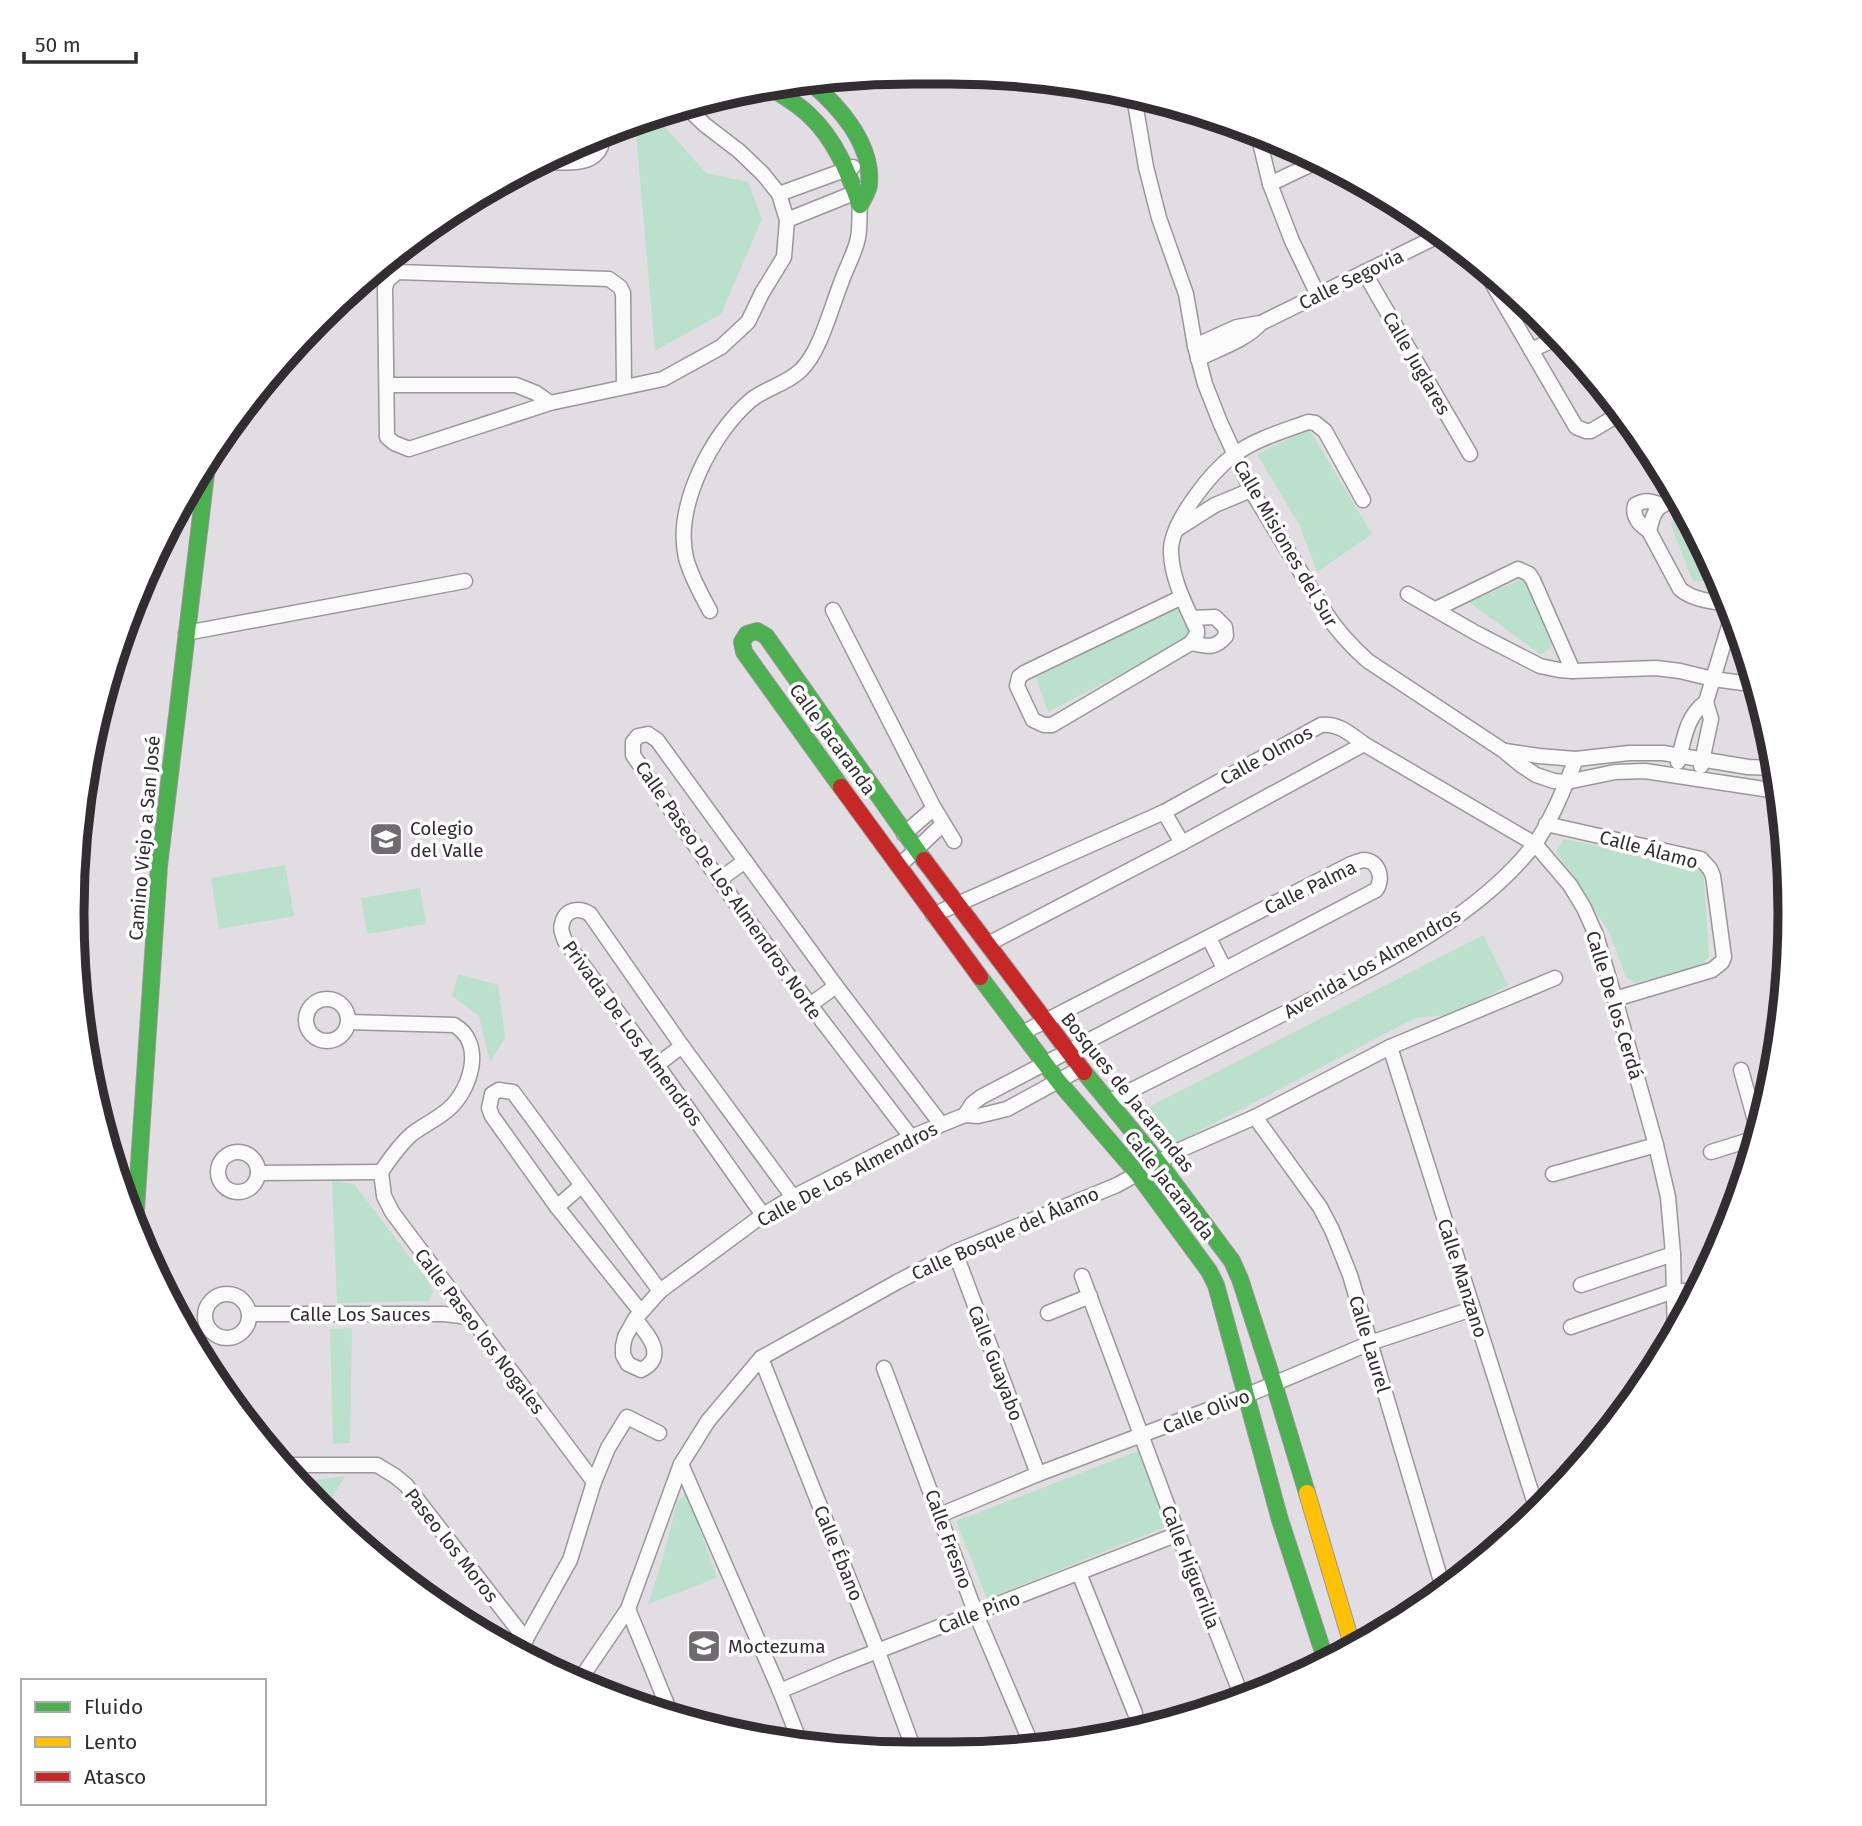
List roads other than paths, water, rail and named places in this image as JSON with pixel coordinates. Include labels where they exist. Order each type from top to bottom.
[{"type":"street","points":[[710,611],[694,581],[686,556],[684,533],[689,501],[699,472],[710,449],[737,413],[754,398],[785,383],[802,369],[816,350],[858,239],[866,162],[850,125],[822,89]]},
{"type":"street","points":[[781,95],[808,114],[821,128],[862,195]]},
{"type":"street","name":"Calle Misiones del Sur","points":[[1136,106],[1159,218],[1186,294],[1196,352],[1220,422],[1251,490],[1336,630],[1368,661],[1536,775],[1567,782]]},
{"type":"street","points":[[624,386],[623,293],[610,279],[397,272],[387,281],[387,437],[410,449],[550,403],[663,379],[721,347],[748,322],[784,257],[787,219],[779,194],[739,151],[693,114]]},
{"type":"street","points":[[562,162],[584,162],[593,157],[602,145]]},
{"type":"street","points":[[1261,145],[1270,184],[1292,241],[1318,295]]},
{"type":"street","points":[[779,194],[866,162]]},
{"type":"street","points":[[1270,184],[1308,166]]},
{"type":"street","points":[[787,219],[862,195]]},
{"type":"street","name":"Calle Segovia","points":[[1196,352],[1242,337],[1261,323],[1431,239]]},
{"type":"street","name":"Calle Juglares","points":[[1364,272],[1470,454]]},
{"type":"street","points":[[1500,293],[1576,426],[1591,431],[1614,418]]},
{"type":"street","points":[[1531,350],[1549,342]]},
{"type":"street","points":[[387,385],[516,385],[536,393],[550,403]]},
{"type":"street","points":[[1182,597],[1019,677],[1017,686],[1034,720],[1044,725],[1052,725],[1191,643],[1197,630],[1182,597],[1170,551],[1184,510],[1234,454],[1308,422],[1315,423],[1325,431],[1363,500]]},
{"type":"street","name":"Camino Viejo a San José","points":[[136,1202],[159,866],[205,482]]},
{"type":"street","points":[[1204,486],[1215,505]]},
{"type":"street","points":[[1177,528],[1215,505],[1251,490]]},
{"type":"street","points":[[1661,505],[1642,501],[1636,505],[1633,512],[1648,531],[1680,589],[1686,594],[1717,602]]},
{"type":"street","points":[[1648,531],[1656,510],[1669,502]]},
{"type":"street","points":[[1436,608],[1518,569],[1524,570],[1533,580],[1573,671]]},
{"type":"street","points":[[186,633],[465,581]]},
{"type":"street","points":[[1408,594],[1540,666],[1573,671],[1656,668],[1745,684]]},
{"type":"street","points":[[833,610],[934,808],[954,841]]},
{"type":"street","points":[[1191,643],[1209,647],[1219,644],[1226,636],[1225,627],[1215,617],[1192,618]]},
{"type":"street","points":[[1675,774],[1689,720],[1706,702],[1728,630]]},
{"type":"street","name":"Bosques de Jacarandas","points":[[747,634],[757,631],[765,636],[904,834],[1066,1051],[1157,1162],[1232,1261],[1275,1384],[1296,1515],[1349,1639]]},
{"type":"street","name":"Calle Jacaranda","points":[[747,634],[742,642],[744,652],[933,915],[1058,1081],[1137,1173],[1213,1279],[1245,1396],[1296,1515],[1325,1652]]},
{"type":"street","points":[[1698,778],[1711,719],[1706,702]]},
{"type":"street","name":"Calle Olmos","points":[[933,915],[1164,812],[1321,725],[1330,724],[1342,728],[1364,744],[988,944]]},
{"type":"street","name":"Calle Paseo De Los Almendros Norte","points":[[911,1137],[719,880],[633,755],[633,742],[638,736],[648,734],[657,740],[836,986],[941,1124]]},
{"type":"street","name":"Calle De los Cerdá","points":[[1364,744],[1535,844],[1570,885],[1584,908],[1596,935],[1615,999],[1668,1197],[1674,1313]]},
{"type":"street","points":[[826,765],[846,751]]},
{"type":"street","name":"Calle Misiones del Sur","points":[[1504,751],[1576,759],[1629,753],[1664,753],[1765,768]]},
{"type":"street","name":"Avenida Los Almendros","points":[[1108,1102],[1340,985],[1433,933],[1473,905],[1535,844],[1576,759]]},
{"type":"street","points":[[1567,782],[1615,772],[1645,771],[1768,790]]},
{"type":"street","points":[[904,834],[934,808]]},
{"type":"street","points":[[1164,812],[1182,843]]},
{"type":"street","points":[[899,866],[943,824]]},
{"type":"street","name":"Calle Álamo","points":[[1546,824],[1701,859],[1713,876],[1724,957],[1722,962],[1712,970],[1615,999]]},
{"type":"street","name":"Calle Palma","points":[[1022,1033],[1351,864],[1366,860],[1376,867],[1381,881],[1376,890],[1066,1051]]},
{"type":"street","points":[[719,880],[745,861]]},
{"type":"street","name":"Privada De Los Almendros","points":[[763,1215],[565,941],[562,923],[568,912],[576,909],[590,914],[793,1198]]},
{"type":"street","points":[[1209,938],[1224,968]]},
{"type":"street","name":"Calle Bosque del Álamo","points":[[584,1674],[628,1609],[681,1464],[708,1421],[761,1358],[955,1252],[1116,1185],[1182,1149],[1255,1117],[1390,1047],[1555,978]]},
{"type":"street","points":[[810,1005],[836,986]]},
{"type":"street","points":[[258,1173],[381,1172],[393,1154],[412,1135],[452,1106],[460,1095],[473,1062],[472,1049],[462,1030],[454,1025],[348,1022]]},
{"type":"street","points":[[657,1065],[682,1046]]},
{"type":"street","name":"Calle Manzano","points":[[1390,1047],[1534,1500]]},
{"type":"street","name":"Calle De Los Almendros","points":[[965,1115],[981,1097],[1066,1051]]},
{"type":"street","name":"Calle De Los Almendros","points":[[557,1206],[638,1316],[660,1291],[763,1215],[793,1198],[911,1137],[965,1115],[978,1116],[1007,1109],[1080,1069]]},
{"type":"street","points":[[1741,1070],[1753,1114]]},
{"type":"street","points":[[581,1186],[557,1206],[492,1116],[489,1108],[492,1094],[499,1090],[513,1092],[660,1291]]},
{"type":"street","name":"Calle Laurel","points":[[1255,1117],[1320,1208],[1332,1230],[1350,1275],[1441,1580]]},
{"type":"street","points":[[1711,1152],[1746,1141]]},
{"type":"street","points":[[1553,1174],[1656,1145]]},
{"type":"street","name":"Calle Paseo los Nogales","points":[[381,1172],[384,1196],[392,1212],[594,1482]]},
{"type":"street","name":"Calle Guayabo","points":[[955,1252],[1038,1474]]},
{"type":"street","points":[[1581,1285],[1673,1254]]},
{"type":"street","name":"Calle Higuerilla","points":[[1082,1276],[1239,1689]]},
{"type":"street","points":[[1571,1327],[1674,1291],[1687,1291]]},
{"type":"street","points":[[1048,1313],[1090,1296]]},
{"type":"street","name":"Calle Olivo","points":[[940,1515],[1038,1474],[1275,1384],[1370,1343],[1472,1309]]},
{"type":"street","name":"Calle Los Sauces","points":[[249,1314],[443,1314],[470,1317]]},
{"type":"street","name":"Calle Ébano","points":[[761,1358],[911,1742]]},
{"type":"street","name":"Calle Fresno","points":[[884,1367],[976,1614],[1029,1738]]},
{"type":"street","points":[[523,1645],[570,1560],[594,1482],[608,1448],[627,1417],[659,1433]]},
{"type":"street","points":[[681,1464],[797,1734]]},
{"type":"street","name":"Paseo los Moros","points":[[295,1465],[377,1465],[395,1476],[406,1485],[526,1640]]},
{"type":"street","name":"Calle Pino","points":[[780,1692],[839,1666],[1178,1534]]},
{"type":"street","points":[[1079,1573],[1135,1713]]},
{"type":"street","points":[[628,1609],[668,1705]]},
{"type":"place","name":"Colegio del Valle","points":[[386,839]]},
{"type":"place","name":"Moctezuma","points":[[704,1646]]}]
